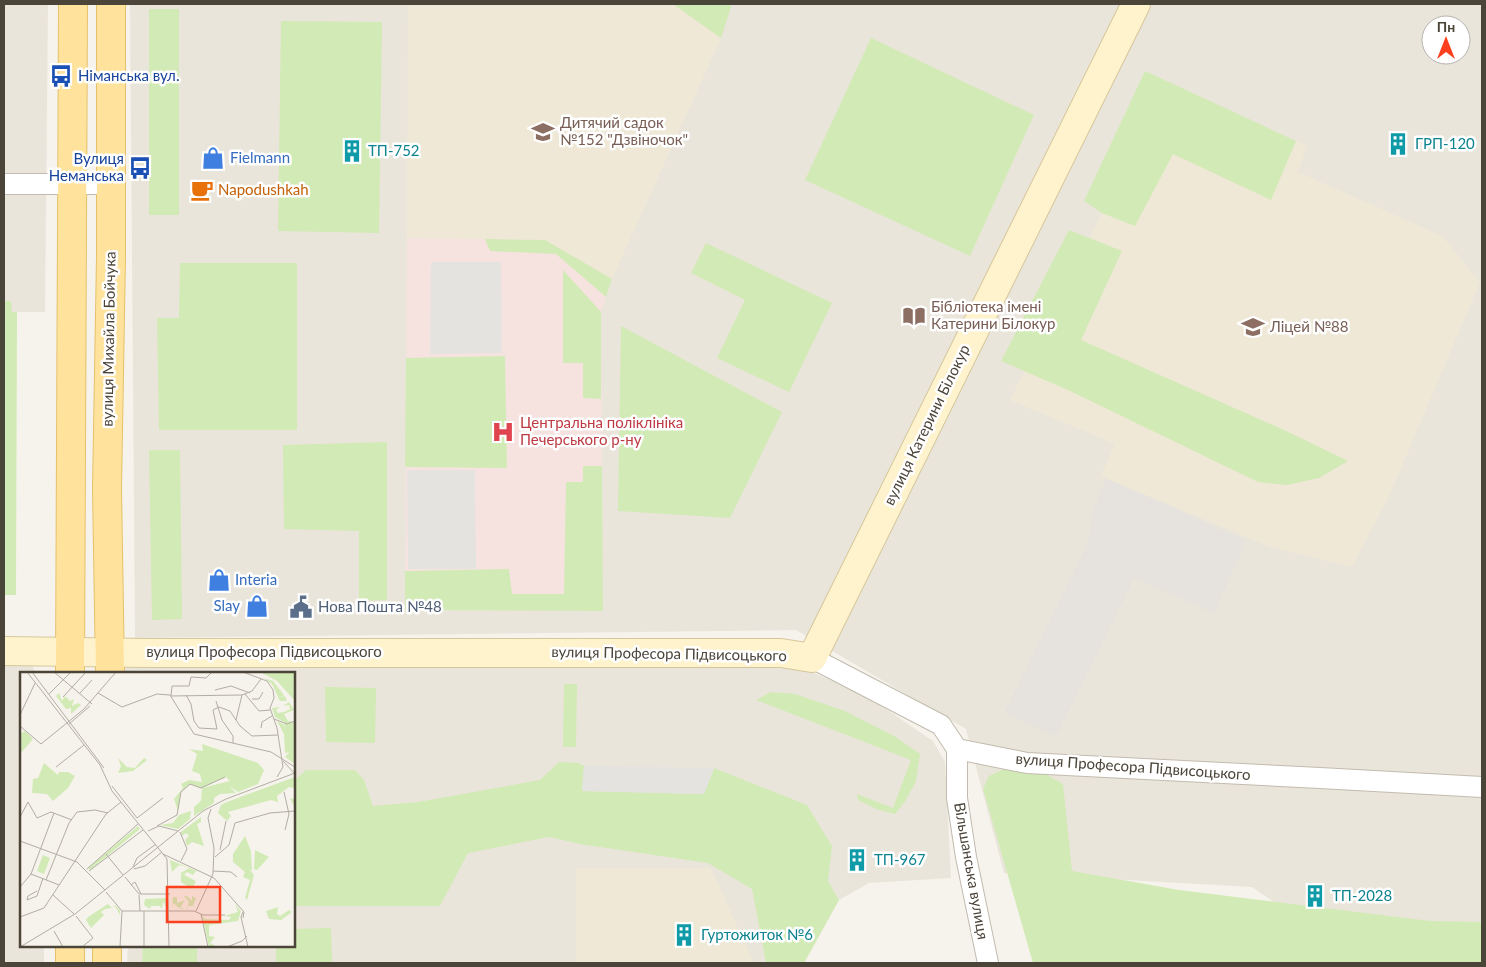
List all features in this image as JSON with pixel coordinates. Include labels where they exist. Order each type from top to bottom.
[{"type":"main road","points":[[70,662],[73,4]]},
{"type":"main road","name":"вулиця Михайла Бойчука","points":[[110,662],[107,488],[111,257],[111,4]]},
{"type":"main road","points":[[70,947],[70,963]]},
{"type":"main road","points":[[107,947],[107,963]]},
{"type":"street","name":"вулиця Катерини Білокур","points":[[812,658],[1136,4]]},
{"type":"street","points":[[4,184],[111,184]]},
{"type":"street","name":"вулиця Професора Підвисоцького","points":[[4,650],[70,662],[110,662],[147,653],[781,653],[812,658],[941,725],[957,749],[1028,763],[1482,788]]},
{"type":"street","name":"Вільшанська вулиця","points":[[957,749],[957,798],[966,857],[988,963]]},
{"type":"shaded area","points":[[4,4],[48,4],[45,312],[4,312]]},
{"type":"shaded area","points":[[130,4],[1482,4],[1482,949],[1281,907],[1252,887],[1004,873],[966,729],[796,630],[135,638]]},
{"type":"shaded area","name":"Дитячий садок №152 \"Дзвіночок\"","points":[[408,4],[673,4],[721,38],[612,279],[545,240],[407,238]]},
{"type":"shaded area","name":"Ліцей №88","points":[[1166,82],[1307,146],[1298,172],[1442,236],[1480,282],[1390,494],[1352,567],[1270,547],[1101,476],[1115,444],[1010,400]]},
{"type":"shaded area","name":"Центральна поліклініка Печерського р-ну","points":[[407,238],[545,240],[612,279],[601,312],[603,611],[405,610]]},
{"type":"shaded area","points":[[431,262],[501,262],[502,353],[430,354]]},
{"type":"shaded area","points":[[407,470],[475,470],[476,569],[408,569]]},
{"type":"shaded area","points":[[1106,479],[1246,541],[1214,613],[1134,578],[1056,737],[1005,712],[1087,544],[1095,505]]},
{"type":"shaded area","points":[[137,660],[611,660],[620,667],[760,667],[768,661],[795,667],[814,673],[867,696],[933,741],[945,762],[951,878],[869,883],[839,900],[804,963],[127,963],[128,947],[295,947],[295,672],[123,672],[123,670]]},
{"type":"shaded area","points":[[4,663],[31,663],[36,672],[20,672],[20,947],[44,947],[44,963],[4,963]]},
{"type":"shaded area","points":[[584,766],[714,768],[704,794],[582,791]]},
{"type":"shaded area","points":[[576,868],[711,868],[754,963],[576,963]]},
{"type":"green space","points":[[673,4],[732,4],[721,38]]},
{"type":"green space","points":[[149,9],[179,9],[179,215],[149,215]]},
{"type":"green space","points":[[281,21],[382,22],[379,233],[278,231]]},
{"type":"green space","points":[[871,38],[1034,115],[970,256],[805,180]]},
{"type":"green space","points":[[1145,71],[1296,141],[1271,200],[1173,154],[1135,226],[1102,213],[1084,201]]},
{"type":"green space","points":[[1069,230],[1122,251],[1081,340],[1284,430],[1348,461],[1319,478],[1287,485],[1258,482],[1068,390],[1001,361]]},
{"type":"green space","points":[[485,239],[545,240],[612,279],[606,297],[556,254],[490,251]]},
{"type":"green space","points":[[706,243],[832,303],[789,392],[717,358],[745,300],[691,273]]},
{"type":"green space","points":[[180,263],[297,263],[297,430],[159,430],[157,318],[179,318]]},
{"type":"green space","points":[[563,270],[601,312],[601,399],[583,398],[583,363],[563,363]]},
{"type":"green space","points":[[4,301],[11,301],[12,312],[17,312],[16,595],[4,595]]},
{"type":"green space","points":[[621,326],[782,412],[730,518],[618,511]]},
{"type":"green space","points":[[505,356],[507,468],[405,467],[406,358]]},
{"type":"green space","points":[[387,442],[387,600],[359,601],[359,531],[284,529],[283,445]]},
{"type":"green space","points":[[149,450],[180,450],[182,619],[152,620]]},
{"type":"green space","points":[[583,466],[602,466],[603,611],[405,610],[405,571],[509,569],[512,594],[564,594],[566,482],[583,482]]},
{"type":"green space","points":[[564,684],[577,684],[576,747],[563,747]]},
{"type":"green space","points":[[325,687],[376,688],[375,743],[326,742]]},
{"type":"green space","points":[[771,692],[795,694],[845,711],[894,736],[920,754],[916,781],[906,800],[895,814],[876,809],[858,800],[857,794],[893,808],[911,760],[756,700]]},
{"type":"green space","points":[[559,762],[578,763],[584,766],[582,791],[704,794],[714,768],[807,805],[832,846],[828,881],[839,900],[804,963],[766,963],[752,889],[708,863],[580,844],[549,837],[468,853],[440,906],[295,906],[295,780],[306,770],[355,770],[364,780],[373,806],[418,802],[540,780]]},
{"type":"green space","points":[[1004,769],[1042,772],[1063,784],[1072,871],[1179,890],[1430,921],[1482,922],[1482,963],[1033,963],[983,789],[989,776]]},
{"type":"green space","points":[[331,928],[332,963],[276,963],[276,947],[295,947],[295,929]]},
{"type":"green space","points":[[143,947],[197,947],[197,963],[142,963]]},
{"type":"place","name":"Німанська вул.","points":[[61,76]]},
{"type":"place","name":"Дитячий садок №152 \"Дзвіночок\"","points":[[543,132]]},
{"type":"place","name":"ГРП-120","points":[[1398,144]]},
{"type":"place","name":"ТП-752","points":[[352,151]]},
{"type":"place","name":"Fielmann","points":[[213,158]]},
{"type":"place","name":"Вулиця Неманська","points":[[140,168]]},
{"type":"place","name":"Napodushkah","points":[[202,190]]},
{"type":"place","name":"Бібліотека імені Катерини Білокур","points":[[914,316]]},
{"type":"place","name":"Ліцей №88","points":[[1253,327]]},
{"type":"place","name":"Центральна поліклініка Печерського р-ну","points":[[503,432]]},
{"type":"place","name":"Interia","points":[[219,580]]},
{"type":"place","name":"Slay","points":[[257,606]]},
{"type":"place","name":"Нова Пошта №48","points":[[301,607]]},
{"type":"place","name":"ТП-967","points":[[857,860]]},
{"type":"place","name":"ТП-2028","points":[[1315,896]]},
{"type":"place","name":"Гуртожиток №6","points":[[684,935]]}]
